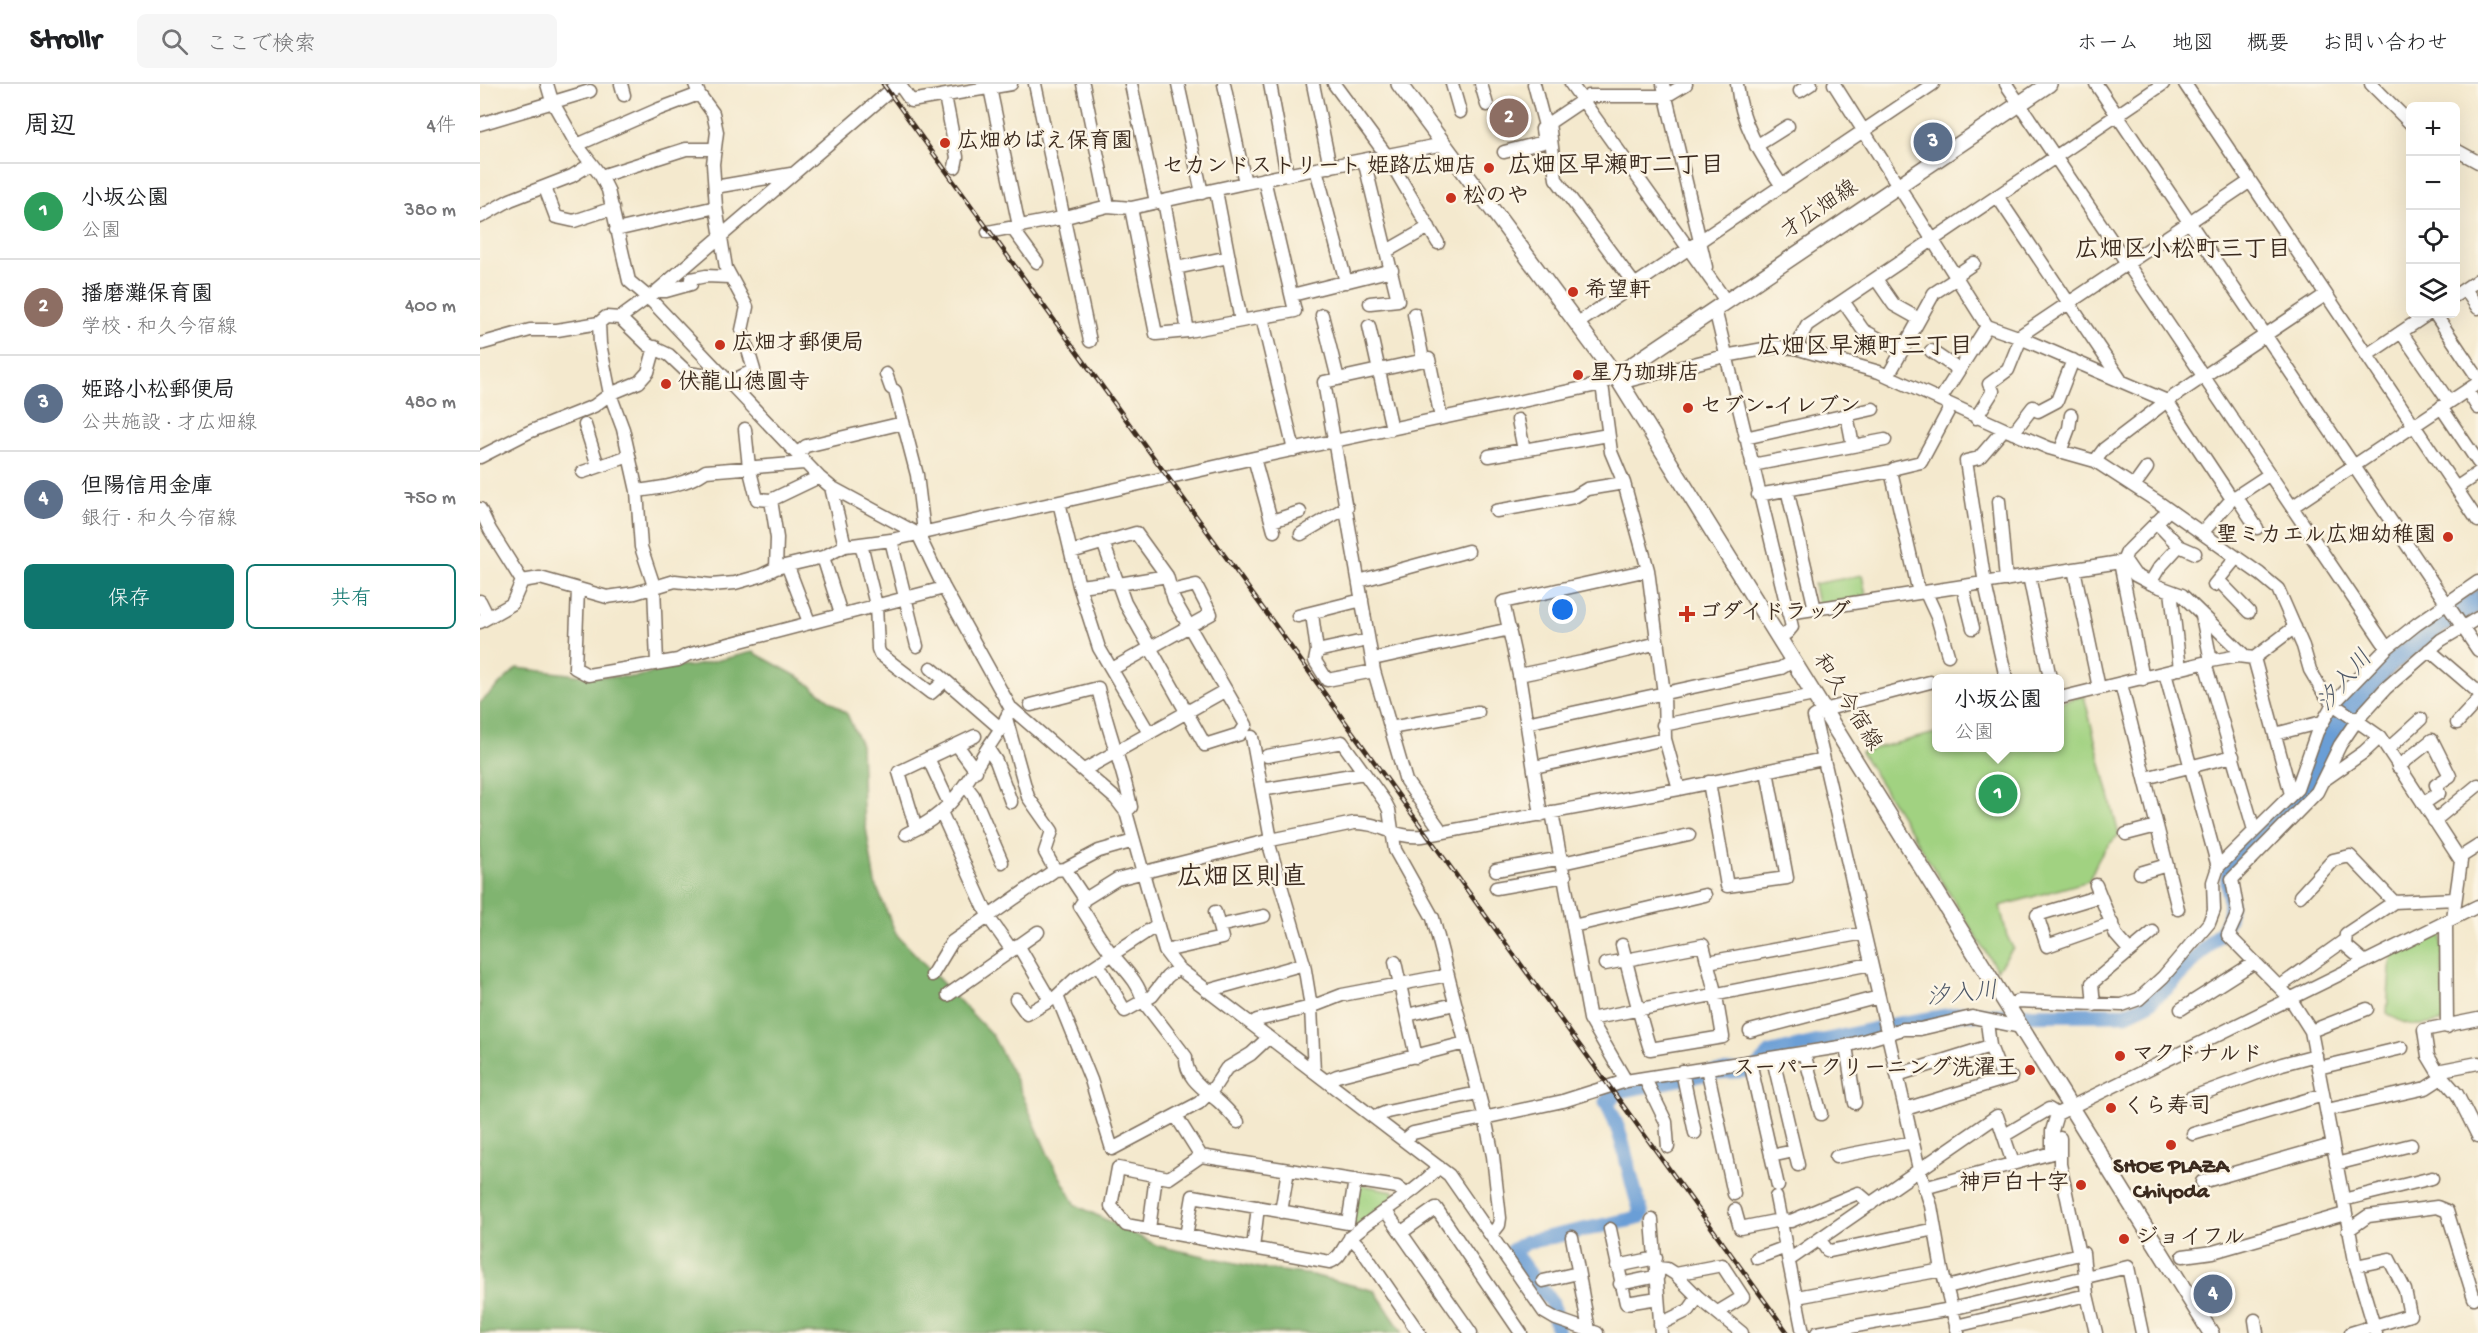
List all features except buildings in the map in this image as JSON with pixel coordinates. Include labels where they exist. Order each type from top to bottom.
[{"type":"main road","name":"和久今宿線","points":[[1399,84],[1616,376],[2008,1006],[2063,1111],[2211,1333]]},
{"type":"main road","name":"才広畑線","points":[[1616,376],[2049,84]]},
{"type":"street","points":[[547,84],[552,101],[577,145],[601,176],[608,190],[629,281],[653,294],[725,381],[819,477],[831,487],[921,533]]},
{"type":"street","points":[[620,318],[653,294],[898,84],[911,101],[1011,84]]},
{"type":"street","points":[[1035,84],[1090,342]]},
{"type":"street","points":[[1083,84],[1108,206]]},
{"type":"street","points":[[1131,84],[1176,268],[1188,331]]},
{"type":"street","points":[[1178,84],[1202,193]]},
{"type":"street","points":[[1224,84],[1245,183]]},
{"type":"street","points":[[1270,84],[1287,175]]},
{"type":"street","points":[[1313,84],[1330,166]]},
{"type":"street","points":[[1334,84],[1387,156],[1438,243]]},
{"type":"street","points":[[1452,84],[1460,112]]},
{"type":"street","points":[[1480,84],[1487,105]]},
{"type":"street","points":[[1534,84],[1547,124],[1556,179],[1635,285]]},
{"type":"street","points":[[1570,84],[1695,244]]},
{"type":"street","points":[[1658,84],[1665,90],[1695,244],[1721,305],[1725,357],[1792,627],[1779,637]]},
{"type":"street","points":[[1504,152],[1544,142],[1542,127],[1581,99],[1589,96],[1665,90],[1686,84]]},
{"type":"street","points":[[1737,84],[1741,109],[1756,146],[1782,186]]},
{"type":"street","points":[[1834,84],[1987,326],[2168,401],[2258,528]]},
{"type":"street","points":[[2006,84],[2387,648]]},
{"type":"street","points":[[2096,84],[2478,650]]},
{"type":"street","points":[[1795,348],[1807,325],[2163,84]]},
{"type":"street","points":[[2185,84],[2478,521]]},
{"type":"street","points":[[2371,84],[2406,119]]},
{"type":"street","points":[[1578,323],[1928,86]]},
{"type":"street","points":[[990,88],[1015,227],[1037,262]]},
{"type":"street","points":[[480,344],[530,330],[557,330],[599,323],[606,317],[620,318],[648,345],[669,355],[688,372],[725,381],[754,370],[742,330],[747,307],[729,277],[716,207],[713,164],[717,132],[713,113],[697,89],[659,109],[577,145]]},
{"type":"street","points":[[480,124],[590,91]]},
{"type":"street","points":[[945,96],[957,157],[955,167]]},
{"type":"street","points":[[1756,146],[1788,126]]},
{"type":"street","points":[[988,232],[1062,218],[1108,206],[1131,208],[1444,144]]},
{"type":"street","points":[[601,176],[686,149],[715,149]]},
{"type":"street","points":[[2460,152],[2478,162]]},
{"type":"street","points":[[1364,160],[1398,300],[1370,303]]},
{"type":"street","points":[[480,217],[510,200],[572,176],[591,164]]},
{"type":"street","points":[[1316,169],[1346,282]]},
{"type":"street","points":[[715,187],[792,174]]},
{"type":"street","points":[[1131,208],[1156,334],[1188,331],[1295,311],[1264,179]]},
{"type":"street","points":[[1976,418],[1993,391],[1989,384],[2008,370],[2020,338],[2249,182]]},
{"type":"street","points":[[545,188],[556,217],[574,221],[613,208]]},
{"type":"street","points":[[1216,191],[1241,321]]},
{"type":"street","points":[[1997,196],[2120,380]]},
{"type":"street","points":[[616,230],[716,207]]},
{"type":"street","points":[[1387,251],[1429,227]]},
{"type":"street","points":[[1176,268],[1229,257]]},
{"type":"street","points":[[1888,376],[1934,293],[1974,263]]},
{"type":"street","points":[[1292,295],[1392,270]]},
{"type":"street","points":[[653,294],[691,284],[691,279],[706,276],[729,277]]},
{"type":"street","points":[[1876,279],[1894,305],[1919,319]]},
{"type":"street","points":[[2478,280],[2460,292],[2478,308]]},
{"type":"street","points":[[2095,461],[2104,449],[2168,401],[2325,295]]},
{"type":"street","points":[[1843,301],[1863,330],[1901,351]]},
{"type":"street","points":[[1414,314],[1423,360]]},
{"type":"street","points":[[1322,315],[1338,379]]},
{"type":"street","points":[[1262,317],[1294,450]]},
{"type":"street","points":[[2367,355],[2422,318]]},
{"type":"street","points":[[2438,318],[2478,378]]},
{"type":"street","points":[[599,323],[600,344],[610,394],[623,429],[637,491],[641,547],[654,585],[657,663]]},
{"type":"street","points":[[1369,326],[1392,429]]},
{"type":"street","points":[[1940,400],[1987,326]]},
{"type":"street","points":[[2401,332],[2478,462]]},
{"type":"street","points":[[480,457],[529,432],[594,406],[610,394],[644,378],[655,347]]},
{"type":"street","points":[[522,581],[540,578],[607,597],[635,593],[654,585],[675,581],[711,585],[735,582],[823,557],[845,546],[891,540],[1254,458],[1602,384],[1616,376],[1631,380],[1775,347],[1795,348],[1888,376],[1976,418],[2060,452],[2095,461],[2202,533],[2278,589],[2295,627],[2310,670],[2333,704],[2380,737],[2461,861],[2450,920],[2447,1027]]},
{"type":"street","points":[[1931,351],[1959,370]]},
{"type":"street","points":[[1441,418],[1429,359],[1324,382],[1368,640],[1390,728],[1407,781],[1442,832]]},
{"type":"street","points":[[2005,674],[1984,584],[1966,461],[1979,458],[2033,407],[2038,411],[2057,401],[2073,360]]},
{"type":"street","points":[[886,374],[895,392],[917,476],[921,533],[1005,718],[1028,797],[1052,831],[1044,849],[1085,899]]},
{"type":"street","points":[[2292,507],[2478,383]]},
{"type":"street","points":[[1602,384],[1611,452],[1624,483],[1648,570],[1664,694],[1663,725],[1679,789]]},
{"type":"street","points":[[2467,390],[2478,408]]},
{"type":"street","points":[[1758,495],[1844,481],[1920,462],[1951,406]]},
{"type":"street","points":[[1745,438],[1873,409]]},
{"type":"street","points":[[1847,415],[1853,446]]},
{"type":"street","points":[[2060,452],[2071,415]]},
{"type":"street","points":[[1518,420],[1524,450]]},
{"type":"street","points":[[801,458],[806,446],[903,423]]},
{"type":"street","points":[[585,425],[598,466]]},
{"type":"street","points":[[744,429],[758,499],[771,500],[819,477]]},
{"type":"street","points":[[1489,456],[1608,435]]},
{"type":"street","points":[[1752,465],[1885,440]]},
{"type":"street","points":[[583,472],[629,456]]},
{"type":"street","points":[[637,491],[661,488],[696,478],[706,471],[750,467],[801,458]]},
{"type":"street","points":[[1254,458],[1273,526],[1300,512]]},
{"type":"street","points":[[2134,486],[2147,468]]},
{"type":"street","points":[[1891,471],[1922,593],[1937,617],[1948,654]]},
{"type":"street","points":[[2456,488],[2478,473]]},
{"type":"street","points":[[2202,533],[2234,497],[2270,474]]},
{"type":"street","points":[[1496,511],[1574,497],[1587,489],[1624,483]]},
{"type":"street","points":[[831,487],[845,546]]},
{"type":"street","points":[[1787,489],[1815,609]]},
{"type":"street","points":[[771,500],[782,568],[808,622]]},
{"type":"street","points":[[1999,501],[2006,580]]},
{"type":"street","points":[[1059,502],[1079,586],[1099,648],[1149,733]]},
{"type":"street","points":[[1301,534],[1347,507]]},
{"type":"street","points":[[480,509],[485,532],[522,581]]},
{"type":"street","points":[[2143,679],[2122,561],[2127,552],[2169,510]]},
{"type":"street","points":[[2156,522],[2179,546],[2194,553]]},
{"type":"street","points":[[1071,552],[1103,542],[1136,533],[1167,576],[1171,591],[1188,626],[1246,725],[1240,734],[1205,745],[1125,603],[1103,542]]},
{"type":"street","points":[[891,540],[917,646]]},
{"type":"street","points":[[861,544],[876,605],[880,654],[931,693],[945,681]]},
{"type":"street","points":[[2150,583],[2159,568],[2179,546]]},
{"type":"street","points":[[1359,581],[1467,550]]},
{"type":"street","points":[[823,557],[841,614]]},
{"type":"street","points":[[2236,558],[2216,583],[2249,612]]},
{"type":"street","points":[[1788,613],[1963,588],[2122,561]]},
{"type":"street","points":[[2122,561],[2135,575],[2182,595],[2202,616],[2249,657],[2275,734],[2291,794]]},
{"type":"street","points":[[2074,568],[2099,688]]},
{"type":"street","points":[[1626,1082],[1590,1019],[1563,866],[1534,767],[1519,675],[1503,602],[1648,570]]},
{"type":"street","points":[[1079,586],[1112,582],[1119,584],[1167,576]]},
{"type":"street","points":[[2029,576],[2049,674]]},
{"type":"street","points":[[480,601],[484,620],[512,604],[522,581]]},
{"type":"street","points":[[2008,1006],[2018,1001],[2122,1005],[2139,999],[2163,977],[2209,923],[2214,910],[2213,882],[2218,867],[2297,789],[2317,732],[2333,704],[2387,648],[2478,582]]},
{"type":"street","points":[[1112,669],[1211,614],[1197,585],[1171,591]]},
{"type":"street","points":[[578,589],[575,669],[588,675],[678,660],[687,655],[808,622],[944,588]]},
{"type":"street","points":[[1963,588],[1973,628]]},
{"type":"street","points":[[2171,591],[2180,669]]},
{"type":"street","points":[[1298,616],[1362,600]]},
{"type":"street","points":[[1312,614],[1317,651],[1315,661],[1327,680],[1374,665],[1510,629]]},
{"type":"street","points":[[2202,616],[2208,662],[2254,830]]},
{"type":"street","points":[[2374,1330],[2355,1266],[2311,1031],[2290,998],[2228,935],[2238,913],[2232,879],[2317,792],[2340,745],[2357,720],[2386,688],[2429,650],[2478,618]]},
{"type":"street","points":[[2064,697],[2208,662],[2249,657],[2295,627]]},
{"type":"street","points":[[1317,651],[1368,640]]},
{"type":"street","points":[[1519,675],[1582,662],[1658,642]]},
{"type":"street","points":[[2429,650],[2478,692]]},
{"type":"street","points":[[1527,723],[1781,668],[1793,661]]},
{"type":"street","points":[[931,668],[945,681],[1084,770],[1116,799],[1126,812],[1165,951],[1178,968],[1449,1175],[1544,1312],[1556,1319],[1593,1331]]},
{"type":"street","points":[[2165,673],[2218,867]]},
{"type":"street","points":[[1930,682],[1824,710],[1814,717],[1957,1329],[2087,1295]]},
{"type":"street","points":[[2121,684],[2178,909]]},
{"type":"street","points":[[1031,705],[1098,688],[1115,752],[1124,771],[1131,807],[1126,812]]},
{"type":"street","points":[[1084,770],[1226,690]]},
{"type":"street","points":[[1663,725],[1815,695]]},
{"type":"street","points":[[2457,723],[2478,700]]},
{"type":"street","points":[[1390,728],[1478,712]]},
{"type":"street","points":[[975,736],[899,772],[911,831],[945,808],[966,786],[1005,718]]},
{"type":"street","points":[[2388,749],[2421,719]]},
{"type":"street","points":[[2275,734],[2322,722]]},
{"type":"street","points":[[1252,737],[1269,841],[1304,964],[1311,1007],[1314,1072]]},
{"type":"street","points":[[2323,780],[2364,752],[2380,737]]},
{"type":"street","points":[[1534,767],[1665,739]]},
{"type":"street","points":[[2398,767],[2432,740],[2450,776],[2436,785],[2439,793],[2423,804]]},
{"type":"street","points":[[1267,756],[1342,742],[1389,810],[1395,850],[1433,918],[1485,1118],[1493,1156],[1500,1218],[1499,1225],[1491,1235]]},
{"type":"street","points":[[957,745],[975,771]]},
{"type":"street","points":[[988,748],[996,761],[1009,798],[1024,786]]},
{"type":"street","points":[[2145,778],[2233,756]]},
{"type":"street","points":[[928,758],[945,808],[989,918],[1054,998],[1090,1080],[1112,1149],[1176,1116],[1208,1095],[1226,1069],[1251,1054],[1268,1038]]},
{"type":"street","points":[[1238,1122],[1217,1100],[1208,1095],[1186,1067],[1186,1057],[1143,1001],[1124,965],[1113,956],[1080,906],[1085,899],[1117,879],[1269,841],[1353,823],[1379,826],[1393,834],[1413,837],[1679,789],[1823,759]]},
{"type":"street","points":[[1709,782],[1727,886],[1787,878],[1767,771]]},
{"type":"street","points":[[1267,789],[1364,773]]},
{"type":"street","points":[[2434,821],[2478,785]]},
{"type":"street","points":[[966,786],[973,795],[1002,862]]},
{"type":"street","points":[[2126,834],[2157,826]]},
{"type":"street","points":[[1496,888],[1563,866],[1689,836]]},
{"type":"street","points":[[932,975],[952,942],[989,918],[1011,899],[1060,869],[1099,851],[1134,841]]},
{"type":"street","points":[[2459,858],[2478,846]]},
{"type":"street","points":[[2300,896],[2333,860],[2350,856],[2394,902]]},
{"type":"street","points":[[2140,873],[2167,865]]},
{"type":"street","points":[[1496,870],[1563,866]]},
{"type":"street","points":[[2112,923],[2047,946],[2037,915],[2098,890],[2112,923],[2116,935],[2130,951]]},
{"type":"street","points":[[1573,926],[1705,895]]},
{"type":"street","points":[[2365,962],[2345,945],[2346,934],[2394,902],[2455,899]]},
{"type":"street","points":[[2005,1135],[2049,1109],[2063,1111],[2478,906]]},
{"type":"street","points":[[1165,951],[1222,938],[1215,912]]},
{"type":"street","points":[[1219,926],[1264,916]]},
{"type":"street","points":[[1016,999],[1027,1014],[1054,998],[1075,979],[1157,925]]},
{"type":"street","points":[[948,995],[984,971],[1014,946],[1038,932]]},
{"type":"street","points":[[2094,1005],[2092,983],[2152,932]]},
{"type":"street","points":[[1708,962],[1864,933]]},
{"type":"street","points":[[2279,987],[2345,940]]},
{"type":"street","points":[[1605,964],[1626,960],[1703,945],[1716,996],[1723,1037],[1650,1050],[1638,1010],[1626,960],[1622,945]]},
{"type":"street","points":[[1395,962],[1416,1057]]},
{"type":"street","points":[[2181,1009],[2255,962]]},
{"type":"street","points":[[1098,964],[1125,1011],[1152,996],[1167,977],[1178,968]]},
{"type":"street","points":[[1207,991],[1304,964]]},
{"type":"street","points":[[1590,1019],[1871,964]]},
{"type":"street","points":[[1252,1024],[1257,1020],[1311,1007],[1342,995],[1448,975]]},
{"type":"street","points":[[1750,1031],[1879,998]]},
{"type":"street","points":[[1407,1015],[1455,1004]]},
{"type":"street","points":[[2311,1031],[2367,1009]]},
{"type":"street","points":[[1405,1140],[1413,1133],[1563,1101],[1626,1082],[1647,1084],[1707,1071],[1753,1065],[1773,1059],[1846,1046],[1887,1033],[1972,1017],[1987,1022],[2019,1025]]},
{"type":"street","points":[[2478,1019],[2424,1030],[2428,1056],[2457,1094],[2478,1136]]},
{"type":"street","points":[[1905,1109],[2007,1078],[1990,1046],[1987,1022]]},
{"type":"street","points":[[1326,1081],[1337,1076],[1465,1043]]},
{"type":"street","points":[[1846,1046],[1855,1103]]},
{"type":"street","points":[[1897,1075],[1990,1046]]},
{"type":"street","points":[[2318,1068],[2402,1048]]},
{"type":"street","points":[[1804,1053],[1821,1114]]},
{"type":"street","points":[[2190,1098],[2282,1064],[2316,1055]]},
{"type":"street","points":[[1773,1059],[1798,1165]]},
{"type":"street","points":[[2327,1110],[2426,1088],[2440,1074],[2478,1063]]},
{"type":"street","points":[[1753,1065],[1771,1156],[1780,1220],[1803,1333]]},
{"type":"street","points":[[1707,1071],[1734,1194]]},
{"type":"street","points":[[1683,1077],[1695,1133]]},
{"type":"street","points":[[1647,1084],[1666,1122],[1668,1147]]},
{"type":"street","points":[[1375,1117],[1387,1112],[1478,1093]]},
{"type":"street","points":[[2193,1134],[2323,1095]]},
{"type":"street","points":[[1924,1188],[2052,1153],[2052,1131],[2063,1111]]},
{"type":"street","points":[[2063,1111],[2060,1164],[2079,1255]]},
{"type":"street","points":[[1176,1116],[1201,1156]]},
{"type":"street","points":[[1758,1258],[1787,1254],[1820,1240],[1997,1116],[2013,1163]]},
{"type":"street","points":[[1836,1157],[1913,1142]]},
{"type":"street","points":[[2202,1182],[2332,1145]]},
{"type":"street","points":[[2336,1164],[2411,1145]]},
{"type":"street","points":[[1771,1156],[1794,1151]]},
{"type":"street","points":[[1406,1194],[1397,1186],[1201,1156],[1169,1178],[1118,1168],[1111,1206],[1126,1225],[1330,1262],[1338,1258],[1350,1237],[1406,1194],[1439,1167]]},
{"type":"street","points":[[1281,1212],[1288,1170]]},
{"type":"street","points":[[1149,1229],[1156,1176]]},
{"type":"street","points":[[2343,1200],[2432,1178]]},
{"type":"street","points":[[1186,1236],[1193,1196],[1348,1223],[1355,1180]]},
{"type":"street","points":[[1735,1210],[1740,1228],[1780,1220],[1791,1221],[1858,1193],[1871,1204]]},
{"type":"street","points":[[2348,1230],[2368,1216],[2437,1207],[2447,1210],[2474,1298]]},
{"type":"street","points":[[1253,1248],[1258,1208]]},
{"type":"street","points":[[1402,1232],[1436,1208],[1521,1333]]},
{"type":"street","points":[[1385,1210],[1471,1333]]},
{"type":"street","points":[[2183,1256],[2213,1252],[2345,1214]]},
{"type":"street","points":[[1652,1220],[1660,1329],[1689,1310],[1698,1297]]},
{"type":"street","points":[[1820,1240],[1830,1251],[1935,1228]]},
{"type":"street","points":[[1610,1229],[1620,1284],[1626,1303],[1658,1298]]},
{"type":"street","points":[[1350,1237],[1360,1247],[1419,1333]]},
{"type":"street","points":[[1572,1237],[1578,1273],[1593,1331]]},
{"type":"street","points":[[1947,1287],[2083,1253],[2087,1295],[2096,1333]]},
{"type":"street","points":[[2351,1333],[2374,1330],[2410,1315],[2405,1290],[2389,1259],[2355,1266]]},
{"type":"street","points":[[1617,1266],[1667,1269],[1676,1274],[1698,1297],[1742,1333]]},
{"type":"street","points":[[1676,1274],[1722,1266],[1743,1297],[1718,1312]]},
{"type":"street","points":[[1620,1284],[1657,1267]]},
{"type":"street","points":[[1817,1333],[1952,1309],[2128,1267],[2142,1333]]},
{"type":"street","points":[[1797,1297],[1942,1270]]},
{"type":"street","points":[[1543,1281],[1578,1273]]},
{"type":"green space","points":[[1862,575],[1866,596],[1818,605],[1814,584]]},
{"type":"green space","points":[[753,652],[802,679],[847,714],[861,745],[863,809],[875,883],[896,934],[992,1035],[1015,1078],[1050,1159],[1076,1205],[1158,1246],[1259,1268],[1312,1275],[1375,1291],[1403,1333],[480,1333],[480,703],[517,668],[586,676],[636,677],[672,667],[693,666]]},
{"type":"green space","points":[[2084,696],[2119,835],[2101,856],[2089,881],[2000,906],[2007,936],[2013,948],[1997,970],[1861,752],[1932,734],[1932,752],[2064,752],[2064,701]]},
{"type":"green space","points":[[2442,930],[2444,1021],[2414,1025],[2394,1018],[2387,1013],[2391,955]]},
{"type":"green space","points":[[1362,1185],[1393,1191],[1394,1198],[1353,1228],[1350,1227],[1357,1188]]},
{"type":"water","points":[[2478,589],[2478,613],[2445,632],[2394,672],[2360,709],[2309,791],[2277,812],[2315,740],[2342,700],[2389,654]]},
{"type":"waterway","name":"汐入川","points":[[1558,1333],[1552,1303],[1512,1251],[1527,1242],[1638,1218],[1642,1214],[1618,1128],[1606,1102],[1620,1091],[1715,1072],[1754,1070],[1771,1053],[1893,1025],[1964,1013],[1990,1015],[2126,1014],[2147,1004],[2167,988],[2220,933],[2229,913],[2228,879],[2232,862],[2300,798],[2312,779]]},
{"type":"railway","points":[[883,84],[1788,1333]]},
{"type":"place","name":"播磨灘保育園","points":[[1509,118]]},
{"type":"place","name":"姫路小松郵便局","points":[[1933,142]]},
{"type":"place","name":"広畑めばえ保育園","points":[[945,143]]},
{"type":"place","name":"セカンドストリート 姫路広畑店","points":[[1489,168]]},
{"type":"place","name":"松のや","points":[[1451,198]]},
{"type":"place","name":"希望軒","points":[[1573,292]]},
{"type":"place","name":"広畑才郵便局","points":[[720,345]]},
{"type":"place","name":"星乃珈琲店","points":[[1578,375]]},
{"type":"place","name":"伏龍山徳圓寺","points":[[666,384]]},
{"type":"place","name":"セブン-イレブン","points":[[1688,408]]},
{"type":"place","name":"聖ミカエル広畑幼稚園","points":[[2448,537]]},
{"type":"place","name":"ゴダイドラッグ","points":[[1687,614]]},
{"type":"place","name":"小坂公園","points":[[1998,794]]},
{"type":"place","name":"マクドナルド","points":[[2120,1056]]},
{"type":"place","name":"スーパークリーニング洗濯王","points":[[2030,1070]]},
{"type":"place","name":"くら寿司","points":[[2111,1108]]},
{"type":"place","name":"SHOE PLAZA Chiyoda","points":[[2171,1145]]},
{"type":"place","name":"神戸白十字","points":[[2081,1185]]},
{"type":"place","name":"ジョイフル","points":[[2124,1239]]},
{"type":"place","name":"但陽信用金庫","points":[[2213,1294]]},
{"type":"district","name":"広畑区早瀬町二丁目","points":[[1616,167]]},
{"type":"district","name":"広畑区小松町三丁目","points":[[2183,251]]},
{"type":"district","name":"広畑区早瀬町三丁目","points":[[1865,348]]},
{"type":"district","name":"広畑区則直","points":[[1242,879]]}]
